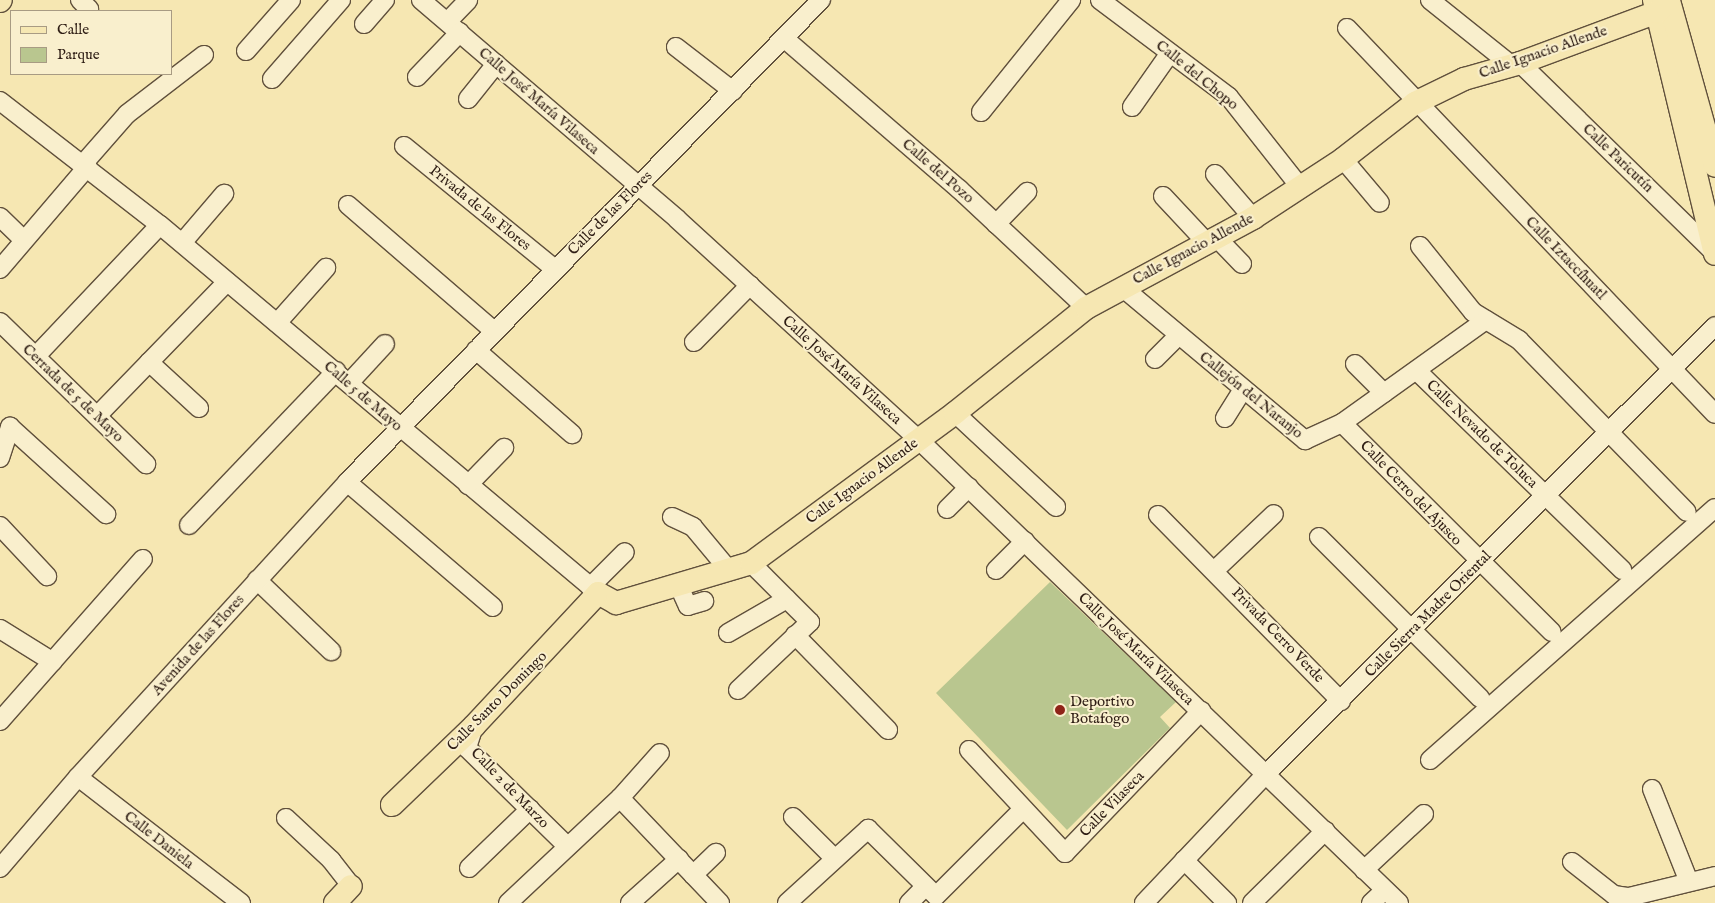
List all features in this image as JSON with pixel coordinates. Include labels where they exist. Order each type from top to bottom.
[{"type":"main road","name":"Calle Ignacio Allende","points":[[751,563],[955,413],[1086,308],[1253,218],[1342,159],[1415,103],[1464,79],[1515,63],[1662,3]]},
{"type":"main road","points":[[1662,3],[1715,166]]},
{"type":"main road","points":[[1662,3],[1715,254]]},
{"type":"main road","name":"Calle 5 de Mayo","points":[[594,590],[616,603],[751,563]]},
{"type":"main road","name":"Calle Santo Domingo","points":[[392,805],[474,726],[594,590]]},
{"type":"main road","points":[[335,903],[351,886]]},
{"type":"street","points":[[246,51],[291,0]]},
{"type":"street","points":[[272,80],[341,0]]},
{"type":"street","points":[[364,24],[385,0]]},
{"type":"street","name":"Calle José María Vilaseca","points":[[421,0],[750,285],[919,440],[1399,903]]},
{"type":"street","points":[[417,77],[454,27],[468,0]]},
{"type":"street","name":"Calle de las Flores","points":[[400,427],[636,186],[785,39],[821,0]]},
{"type":"street","points":[[981,112],[1071,0]]},
{"type":"street","name":"Calle del Chopo","points":[[1100,0],[1229,97],[1300,187]]},
{"type":"street","name":"Calle Paricutín","points":[[1430,0],[1515,63],[1715,254]]},
{"type":"street","name":"Calle Iztaccíhuatl","points":[[1346,28],[1415,103],[1673,368],[1715,414]]},
{"type":"street","name":"Calle del Pozo","points":[[785,39],[996,224],[1086,308]]},
{"type":"street","points":[[676,48],[733,91]]},
{"type":"street","points":[[1132,107],[1170,53]]},
{"type":"street","points":[[0,269],[127,114],[204,55]]},
{"type":"street","points":[[468,99],[496,64]]},
{"type":"street","name":"Calle 5 de Mayo","points":[[0,101],[86,165],[182,243],[594,590]]},
{"type":"street","name":"Privada de las Flores","points":[[404,146],[555,269]]},
{"type":"street","points":[[1342,159],[1380,203]]},
{"type":"street","points":[[1215,174],[1253,218]]},
{"type":"street","points":[[996,224],[1027,192]]},
{"type":"street","points":[[182,243],[224,194]]},
{"type":"street","points":[[1163,196],[1212,241],[1242,264]]},
{"type":"street","points":[[348,205],[494,331]]},
{"type":"street","points":[[0,217],[24,240]]},
{"type":"street","points":[[36,356],[160,225]]},
{"type":"street","points":[[1420,246],[1473,312],[1519,340],[1687,512]]},
{"type":"street","points":[[277,323],[326,268]]},
{"type":"street","points":[[97,416],[227,282]]},
{"type":"street","points":[[694,342],[750,285]]},
{"type":"street","name":"Callejón del Naranjo","points":[[1122,287],[1178,336],[1306,440],[1342,423],[1486,320]]},
{"type":"street","name":"Cerrada de 5 de Mayo","points":[[0,322],[146,464]]},
{"type":"street","name":"Calle Sierra Madre Oriental","points":[[1144,903],[1266,774],[1480,563],[1715,326]]},
{"type":"street","points":[[1155,359],[1178,336]]},
{"type":"street","points":[[349,383],[385,344]]},
{"type":"street","points":[[476,350],[572,434]]},
{"type":"street","points":[[149,362],[199,408]]},
{"type":"street","points":[[1355,364],[1384,393]]},
{"type":"street","points":[[189,525],[336,371]]},
{"type":"street","name":"Calle Nevado de Toluca","points":[[1416,371],[1622,570]]},
{"type":"street","points":[[1225,418],[1243,389]]},
{"type":"street","points":[[955,413],[1056,507]]},
{"type":"street","name":"Calle Cerro del Ajusco","points":[[1342,423],[1480,563],[1552,632]]},
{"type":"street","points":[[0,458],[10,427],[106,514]]},
{"type":"street","name":"Avenida de las Flores","points":[[0,868],[78,777],[347,482],[400,427]]},
{"type":"street","points":[[468,485],[504,448]]},
{"type":"street","points":[[347,482],[493,608]]},
{"type":"street","points":[[947,509],[968,487]]},
{"type":"street","points":[[1430,760],[1715,508]]},
{"type":"street","points":[[1215,570],[1274,514]]},
{"type":"street","name":"Privada Cerro Verde","points":[[1158,515],[1215,570],[1341,700]]},
{"type":"street","points":[[672,517],[693,527],[728,569]]},
{"type":"street","points":[[0,526],[47,576]]},
{"type":"street","points":[[1319,537],[1480,698]]},
{"type":"street","points":[[996,570],[1025,541]]},
{"type":"street","points":[[594,590],[625,552]]},
{"type":"street","points":[[0,721],[143,559]]},
{"type":"street","points":[[738,690],[795,634],[810,622],[751,563]]},
{"type":"street","points":[[257,580],[332,651]]},
{"type":"street","points":[[678,584],[688,606],[704,601]]},
{"type":"street","points":[[728,633],[787,599]]},
{"type":"street","points":[[0,629],[53,662]]},
{"type":"street","points":[[795,634],[888,730]]},
{"type":"street","name":"Calle Vilaseca","points":[[969,750],[1065,853],[1201,711]]},
{"type":"street","name":"Calle 2 de Marzo","points":[[474,726],[468,748],[566,845]]},
{"type":"street","points":[[508,903],[566,845],[620,798],[660,754]]},
{"type":"street","name":"Calle Daniela","points":[[78,777],[241,903]]},
{"type":"street","points":[[1652,789],[1689,882]]},
{"type":"street","points":[[620,798],[720,903]]},
{"type":"street","points":[[469,868],[530,809]]},
{"type":"street","points":[[791,902],[868,829],[925,888],[936,896],[1023,809]]},
{"type":"street","points":[[1364,870],[1424,814]]},
{"type":"street","points":[[793,817],[835,859]]},
{"type":"street","points":[[286,818],[331,860],[351,886]]},
{"type":"street","points":[[1252,903],[1325,831]]},
{"type":"street","points":[[693,874],[716,853]]},
{"type":"street","points":[[630,903],[679,859]]},
{"type":"street","points":[[1184,860],[1227,903]]},
{"type":"street","points":[[1572,862],[1614,895],[1629,897],[1715,876]]},
{"type":"street","points":[[909,903],[925,888]]},
{"type":"street","points":[[1371,903],[1385,890]]},
{"type":"green space","name":"Deportivo Botafogo","points":[[1050,582],[1176,702],[1160,717],[1170,728],[1067,830],[936,693]]},
{"type":"place","name":"Deportivo Botafogo","points":[[1060,710]]}]
